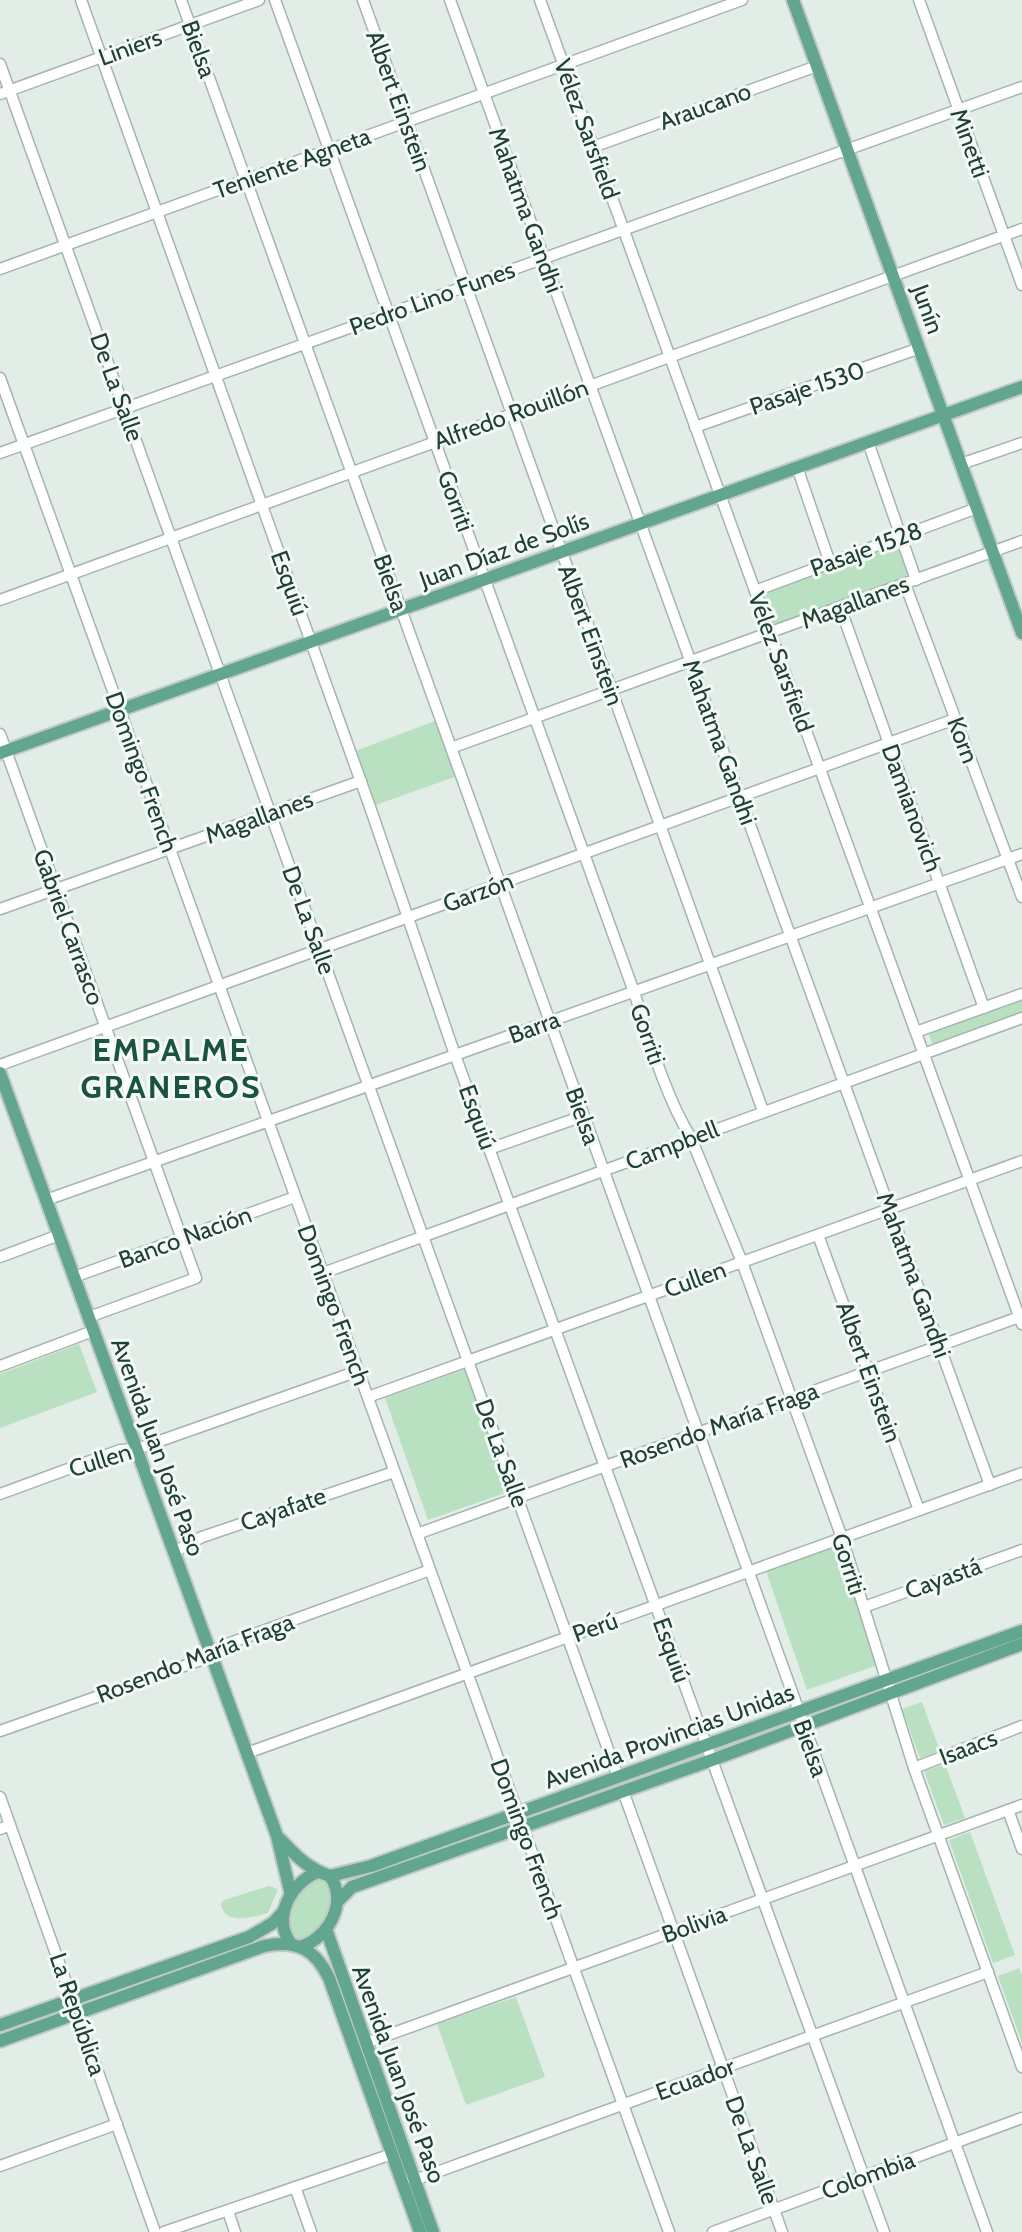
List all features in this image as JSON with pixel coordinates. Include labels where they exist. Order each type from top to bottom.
[{"type":"main road","name":"Junín","points":[[793,0],[1022,633]]},
{"type":"main road","name":"Juan Díaz de Solís","points":[[3,752],[1022,387]]},
{"type":"main road","name":"Avenida Juan José Paso","points":[[0,1073],[277,1836],[291,1895]]},
{"type":"main road","name":"Avenida Provincias Unidas","points":[[324,1874],[371,1866],[1022,1631]]},
{"type":"main road","name":"Avenida Provincias Unidas","points":[[339,1900],[352,1887],[803,1727],[1022,1644]]},
{"type":"main road","name":"Avenida Juan José Paso","points":[[277,1836],[302,1861],[324,1874]]},
{"type":"main road","points":[[0,2041],[264,1946],[278,1943],[295,1946],[315,1941],[326,1929],[339,1900],[338,1891],[324,1874],[307,1876],[298,1884],[284,1911],[282,1929],[295,1946]]},
{"type":"main road","points":[[0,2025],[261,1933],[284,1911]]},
{"type":"main road","name":"Avenida Juan José Paso","points":[[326,1929],[366,2043],[421,2232]]},
{"type":"main road","name":"Avenida Juan José Paso","points":[[295,1946],[313,1953],[329,1978],[392,2154],[433,2232]]},
{"type":"street","name":"Esquiú","points":[[81,0],[361,781],[455,1055],[884,2232]]},
{"type":"street","name":"Bielsa","points":[[181,0],[986,2232]]},
{"type":"street","name":"Liniers","points":[[5,92],[259,0]]},
{"type":"street","name":"Gorriti","points":[[275,0],[665,1084],[691,1138],[742,1262],[842,1538],[914,1768],[1022,2067]]},
{"type":"street","name":"Albert Einstein","points":[[363,0],[763,1111]]},
{"type":"street","name":"Mahatma Gandhi","points":[[450,0],[990,1485]]},
{"type":"street","name":"Vélez Sarsfield","points":[[540,0],[1021,1319]]},
{"type":"street","name":"Teniente Agneta","points":[[0,269],[742,0]]},
{"type":"street","name":"Minetti","points":[[919,0],[1022,285]]},
{"type":"street","name":"De La Salle","points":[[0,64],[5,92],[65,245],[618,1777]]},
{"type":"street","name":"Araucano","points":[[593,147],[817,66]]},
{"type":"street","name":"Pedro Lino Funes","points":[[0,453],[1022,87]]},
{"type":"street","name":"Alfredo Rouillón","points":[[0,600],[1022,229]]},
{"type":"street","name":"Pasaje 1530","points":[[695,426],[920,348]]},
{"type":"street","name":"Domingo French","points":[[0,378],[669,2232]]},
{"type":"street","points":[[868,442],[916,580]]},
{"type":"street","points":[[961,464],[1022,443]]},
{"type":"street","points":[[797,467],[830,563]]},
{"type":"street","name":"Pasaje 1528","points":[[755,591],[977,508]]},
{"type":"street","name":"Magallanes","points":[[451,748],[1022,541]]},
{"type":"street","name":"Korn","points":[[905,584],[1022,897]]},
{"type":"street","name":"Damianovich","points":[[840,607],[984,1008]]},
{"type":"street","name":"Garzón","points":[[0,1065],[955,719]]},
{"type":"street","name":"Gabriel Carrasco","points":[[0,734],[3,752],[56,889],[196,1278],[89,1317]]},
{"type":"street","name":"Magallanes","points":[[0,909],[361,781]]},
{"type":"street","name":"Barra","points":[[46,1200],[1022,854]]},
{"type":"street","points":[[916,1032],[1022,995]]},
{"type":"street","name":"Campbell","points":[[323,1273],[1022,1018]]},
{"type":"street","points":[[489,1149],[583,1116]]},
{"type":"street","name":"Cullen","points":[[368,1397],[1022,1161]]},
{"type":"street","name":"Banco Nación","points":[[74,1277],[295,1197]]},
{"type":"street","points":[[0,1257],[59,1235]]},
{"type":"street","name":"Albert Einstein","points":[[818,1235],[919,1510]]},
{"type":"street","name":"Rosendo María Fraga","points":[[417,1534],[1021,1319]]},
{"type":"street","points":[[0,1366],[93,1331]]},
{"type":"street","name":"Cullen","points":[[0,1494],[120,1450],[137,1449],[358,1371]]},
{"type":"street","name":"Cayafate","points":[[174,1552],[202,1537],[394,1472]]},
{"type":"street","name":"Perú","points":[[247,1753],[1022,1473]]},
{"type":"street","name":"Cayastá","points":[[864,1607],[1022,1549]]},
{"type":"street","name":"Rosendo María Fraga","points":[[0,1731],[212,1656],[218,1649],[230,1643],[430,1570]]},
{"type":"street","name":"Isaacs","points":[[914,1768],[1022,1727]]},
{"type":"street","name":"De La Salle","points":[[623,1791],[782,2232]]},
{"type":"street","name":"La República","points":[[0,1797],[5,1827],[74,1999],[155,2232]]},
{"type":"street","name":"Bolivia","points":[[366,2043],[1022,1805]]},
{"type":"street","points":[[1008,1810],[1022,1849]]},
{"type":"street","name":"Ecuador","points":[[408,2180],[988,1972]]},
{"type":"street","name":"Colombia","points":[[713,2232],[1022,2118]]},
{"type":"street","points":[[0,2166],[117,2124]]},
{"type":"street","points":[[164,2232],[392,2154]]},
{"type":"street","points":[[295,2188],[311,2232]]},
{"type":"street","points":[[228,2211],[236,2232]]},
{"type":"green space","points":[[890,547],[902,551],[908,568],[905,580],[778,625],[772,622],[764,597],[771,590]]},
{"type":"green space","points":[[440,719],[460,775],[370,807],[350,753]]},
{"type":"green space","points":[[1022,999],[1022,1014],[935,1045],[932,1043],[929,1035],[935,1029]]},
{"type":"green space","points":[[79,1344],[97,1392],[0,1428],[0,1374]]},
{"type":"green space","points":[[466,1369],[511,1491],[428,1520],[385,1398]]},
{"type":"green space","points":[[837,1544],[878,1665],[807,1690],[766,1571]]},
{"type":"green space","points":[[922,1702],[940,1751],[920,1758],[902,1709]]},
{"type":"green space","points":[[945,1764],[965,1818],[944,1825],[924,1771]]},
{"type":"green space","points":[[970,1832],[1015,1955],[993,1963],[949,1840]]},
{"type":"green space","points":[[318,1878],[326,1881],[333,1899],[315,1933],[302,1939],[294,1939],[289,1922],[293,1904],[303,1889]]},
{"type":"green space","points":[[269,1886],[278,1889],[268,1913],[233,1918],[223,1911],[221,1904],[224,1900]]},
{"type":"green space","points":[[1019,1968],[1022,1975],[1022,2043],[998,1976]]},
{"type":"green space","points":[[516,1997],[545,2077],[466,2105],[437,2024]]},
{"type":"district","name":"EMPALME GRANEROS","points":[[171,1068]]}]
